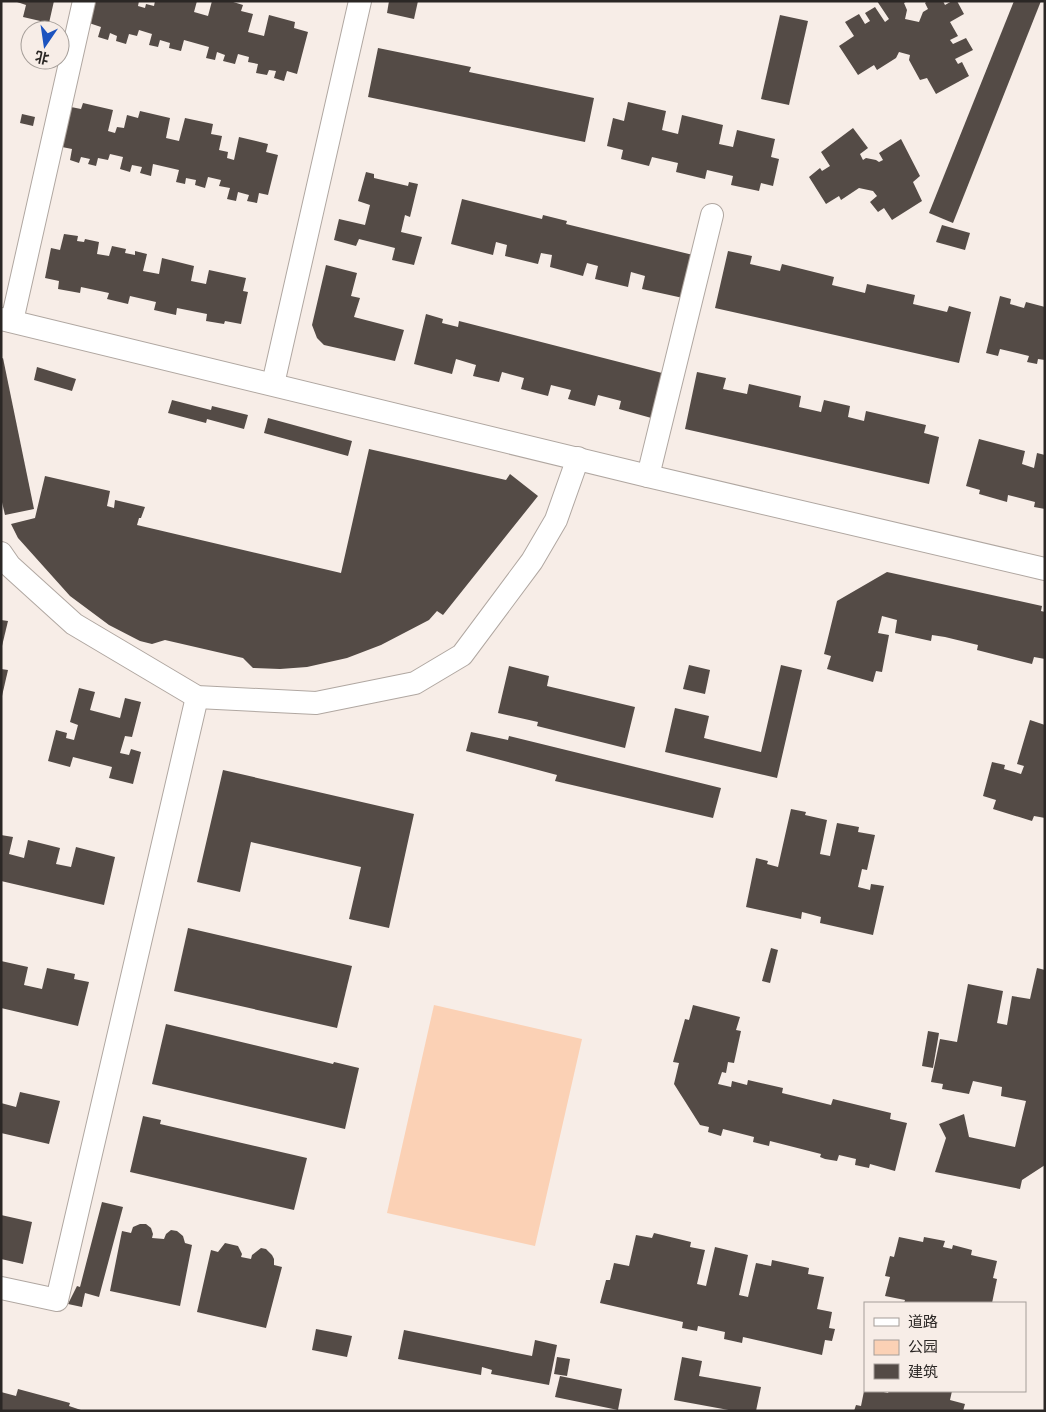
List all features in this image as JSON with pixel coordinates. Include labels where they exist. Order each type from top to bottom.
[{"type":"street","points":[[84,1],[6,320],[648,476],[1045,568]]},
{"type":"street","points":[[273,384],[360,1]]},
{"type":"street","points":[[648,476],[712,215]]},
{"type":"street","points":[[4,563],[74,624],[197,697],[316,703],[415,682],[462,656],[532,561],[556,520],[578,458]]},
{"type":"street","points":[[1,1288],[57,1300],[197,697]]},
{"type":"green space","points":[[434,1005],[582,1039],[535,1246],[387,1213]]},
{"type":"building","points":[[14,1],[54,1],[50,20],[36,20],[23,17],[26,5]]},
{"type":"building","points":[[95,1],[139,1],[138,6],[145,8],[146,4],[154,6],[155,1],[197,1],[194,12],[208,16],[212,1],[230,1],[243,5],[241,11],[253,14],[248,32],[264,36],[269,15],[295,22],[294,28],[308,32],[297,74],[287,71],[284,81],[274,78],[276,71],[269,70],[267,75],[256,73],[258,64],[248,62],[249,57],[238,54],[235,64],[223,61],[225,55],[217,52],[215,60],[206,58],[209,47],[184,40],[181,51],[169,48],[170,43],[160,40],[158,47],[149,45],[152,34],[139,30],[137,36],[129,34],[126,44],[116,41],[117,36],[110,33],[108,40],[98,37],[101,27],[89,23]]},
{"type":"building","points":[[389,1],[418,1],[414,19],[387,13]]},
{"type":"building","points":[[877,1],[907,1],[904,3],[907,10],[905,19],[919,22],[923,12],[928,9],[925,3],[927,1],[943,1],[945,5],[952,1],[957,1],[964,14],[950,22],[958,36],[950,40],[953,44],[966,38],[973,50],[955,59],[958,64],[962,62],[969,76],[936,94],[927,78],[920,80],[909,60],[910,55],[899,52],[896,58],[877,70],[874,65],[858,75],[839,46],[854,36],[845,22],[859,14],[865,24],[870,21],[865,13],[875,7],[885,22],[889,19]]},
{"type":"building","points":[[1014,1],[1041,1],[953,223],[929,213]]},
{"type":"building","points":[[780,15],[808,21],[789,105],[761,99]]},
{"type":"building","points":[[378,48],[471,67],[469,72],[594,98],[585,142],[368,97]]},
{"type":"building","points":[[628,102],[666,111],[662,130],[678,134],[682,115],[723,125],[719,144],[733,147],[737,130],[775,139],[771,157],[779,159],[773,186],[761,183],[759,191],[731,185],[733,176],[707,170],[705,179],[676,172],[678,163],[652,157],[649,166],[621,159],[623,150],[607,146],[613,118],[624,121]]},
{"type":"building","points":[[83,103],[113,110],[108,131],[115,133],[117,127],[124,128],[127,115],[138,118],[140,111],[170,118],[166,138],[179,141],[185,118],[213,124],[211,134],[222,136],[219,150],[228,152],[227,158],[234,160],[239,137],[268,144],[266,152],[278,155],[268,195],[259,193],[257,203],[247,201],[249,195],[238,192],[236,201],[227,199],[230,188],[219,186],[221,180],[208,177],[205,188],[195,185],[196,180],[186,178],[185,184],[176,182],[179,170],[153,164],[151,176],[140,173],[142,167],[132,165],[130,172],[120,169],[123,157],[110,154],[108,160],[98,158],[96,166],[88,164],[90,159],[81,157],[79,163],[70,160],[72,149],[62,147],[71,107],[81,109]]},
{"type":"building","points":[[22,114],[35,117],[33,126],[20,123]]},
{"type":"building","points":[[853,128],[868,148],[860,154],[863,160],[866,158],[879,162],[883,160],[879,153],[901,139],[920,176],[913,182],[922,201],[892,220],[884,208],[878,212],[870,202],[877,196],[873,191],[859,188],[841,200],[839,196],[826,204],[809,177],[820,168],[822,171],[830,166],[821,152]]},
{"type":"building","points":[[366,172],[374,174],[374,178],[408,186],[409,182],[418,184],[410,217],[405,215],[401,232],[422,237],[414,265],[392,260],[395,248],[359,239],[356,246],[334,240],[339,219],[365,225],[370,205],[358,201]]},
{"type":"building","points":[[462,199],[542,219],[543,215],[567,221],[566,224],[693,255],[683,298],[642,289],[645,276],[631,272],[628,287],[595,279],[598,266],[587,263],[583,276],[550,267],[552,255],[541,253],[538,264],[505,256],[507,245],[496,242],[493,255],[451,244]]},
{"type":"building","points":[[942,225],[970,233],[965,250],[936,242]]},
{"type":"building","points":[[64,234],[78,236],[77,241],[84,242],[85,239],[99,242],[97,254],[109,256],[112,246],[126,249],[125,253],[135,255],[135,251],[147,254],[143,271],[159,274],[162,258],[194,266],[191,281],[206,284],[209,270],[246,278],[243,291],[248,292],[241,324],[225,321],[224,324],[206,321],[207,314],[177,308],[176,315],[154,310],[156,302],[130,296],[128,304],[107,299],[109,293],[81,287],[80,293],[58,289],[59,281],[45,278],[51,248],[60,250]]},
{"type":"building","points":[[728,251],[752,256],[750,264],[780,271],[782,264],[834,277],[832,285],[865,293],[867,284],[915,295],[913,304],[947,312],[949,306],[971,312],[959,363],[715,308]]},
{"type":"building","points":[[326,265],[357,273],[351,296],[360,298],[354,317],[404,330],[395,361],[324,345],[317,338],[312,325]]},
{"type":"building","points":[[1000,296],[1011,299],[1010,304],[1024,308],[1026,302],[1045,307],[1045,360],[1038,359],[1037,364],[1027,362],[1029,356],[1000,349],[998,356],[986,353]]},
{"type":"building","points":[[426,314],[443,319],[442,323],[458,327],[459,321],[666,374],[655,419],[619,409],[621,401],[598,395],[595,406],[568,399],[571,390],[551,385],[548,396],[521,389],[524,378],[502,372],[499,382],[473,376],[476,365],[456,359],[452,374],[414,364]]},
{"type":"building","points":[[3,358],[34,509],[5,515],[1,498],[1,359]]},
{"type":"building","points":[[37,367],[76,379],[72,391],[34,380]]},
{"type":"building","points":[[697,372],[726,378],[723,389],[747,394],[749,384],[801,396],[799,407],[821,412],[824,400],[850,406],[848,417],[864,421],[866,411],[926,425],[924,433],[939,437],[929,484],[685,429]]},
{"type":"building","points":[[172,400],[211,410],[212,406],[248,415],[244,429],[207,419],[206,423],[168,413]]},
{"type":"building","points":[[268,418],[352,441],[348,456],[264,433]]},
{"type":"building","points":[[979,439],[1025,451],[1022,464],[1034,468],[1037,453],[1045,455],[1045,509],[1034,507],[1035,502],[1008,495],[1007,502],[979,494],[980,490],[966,486]]},
{"type":"building","points":[[369,449],[506,480],[510,474],[538,496],[443,615],[437,611],[429,620],[381,645],[347,658],[307,667],[253,668],[243,658],[165,640],[152,644],[140,641],[109,625],[70,596],[18,538],[11,524],[35,518],[45,476],[110,491],[107,506],[114,508],[115,500],[145,507],[137,525],[341,573]]},
{"type":"building","points":[[887,572],[1042,606],[1041,611],[1045,612],[1045,659],[1034,657],[1032,664],[977,650],[978,645],[945,637],[932,635],[931,641],[895,633],[897,620],[882,616],[878,633],[889,635],[882,672],[876,671],[873,682],[827,669],[831,656],[824,654],[837,601]]},
{"type":"building","points":[[1,620],[8,621],[2,646],[1,646]]},
{"type":"building","points":[[689,665],[710,670],[705,694],[683,689]]},
{"type":"building","points":[[781,665],[802,670],[777,778],[665,752],[675,708],[709,716],[704,738],[761,752]]},
{"type":"building","points":[[509,666],[549,676],[547,686],[635,707],[625,748],[537,726],[538,722],[498,713]]},
{"type":"building","points":[[1,669],[8,670],[2,696],[1,696]]},
{"type":"building","points":[[79,688],[95,692],[90,710],[120,718],[125,698],[141,702],[132,737],[125,736],[120,753],[129,755],[131,749],[141,752],[133,784],[109,778],[112,767],[73,757],[70,767],[48,761],[56,730],[67,733],[66,738],[74,740],[78,725],[70,722]]},
{"type":"building","points":[[1030,720],[1045,725],[1045,818],[1034,816],[1032,821],[993,809],[996,800],[983,796],[992,762],[1005,765],[1004,769],[1021,774],[1024,766],[1017,764]]},
{"type":"building","points":[[471,732],[508,740],[509,736],[721,788],[713,818],[555,781],[557,775],[466,751]]},
{"type":"building","points":[[223,770],[414,814],[389,928],[349,919],[361,867],[251,842],[240,892],[197,882]]},
{"type":"building","points":[[791,809],[806,812],[805,815],[827,820],[820,854],[830,856],[837,823],[859,827],[858,832],[875,835],[867,870],[862,869],[858,887],[870,890],[871,884],[884,886],[873,935],[820,923],[821,917],[802,912],[801,919],[746,907],[756,858],[768,861],[767,864],[778,867]]},
{"type":"building","points":[[1,835],[13,837],[9,854],[24,858],[28,840],[60,848],[56,864],[71,867],[76,847],[115,857],[104,905],[1,881]]},
{"type":"building","points":[[188,928],[352,966],[337,1028],[174,991]]},
{"type":"building","points":[[771,948],[778,950],[770,983],[762,981]]},
{"type":"building","points":[[1,961],[28,967],[24,985],[42,989],[47,968],[75,974],[74,979],[89,982],[78,1026],[1,1008]]},
{"type":"building","points":[[1037,968],[1045,970],[1045,1165],[1022,1180],[1020,1189],[935,1172],[946,1138],[939,1124],[964,1114],[969,1137],[1015,1147],[1026,1101],[1001,1096],[1002,1087],[973,1081],[969,1094],[942,1089],[943,1084],[931,1082],[940,1039],[957,1042],[968,984],[1003,991],[997,1023],[1007,1025],[1012,996],[1030,999]]},
{"type":"building","points":[[693,1005],[740,1017],[736,1030],[741,1031],[734,1063],[728,1062],[726,1073],[722,1072],[718,1084],[731,1087],[732,1081],[747,1085],[748,1080],[783,1088],[782,1093],[831,1105],[833,1099],[891,1113],[890,1119],[907,1123],[895,1171],[870,1164],[869,1168],[855,1165],[856,1159],[839,1155],[837,1161],[825,1159],[820,1157],[821,1154],[770,1141],[769,1146],[753,1142],[754,1137],[723,1129],[721,1136],[708,1132],[709,1127],[700,1125],[674,1084],[679,1063],[673,1062],[685,1019],[689,1020]]},
{"type":"building","points":[[166,1024],[333,1064],[334,1062],[359,1068],[345,1129],[152,1084]]},
{"type":"building","points":[[928,1031],[939,1033],[933,1068],[922,1066]]},
{"type":"building","points":[[20,1092],[60,1101],[49,1144],[1,1133],[1,1103],[16,1107]]},
{"type":"building","points":[[143,1116],[161,1120],[160,1124],[307,1158],[294,1210],[130,1172]]},
{"type":"building","points":[[102,1202],[123,1207],[99,1297],[85,1293],[82,1307],[68,1304],[77,1286],[80,1287]]},
{"type":"building","points":[[1,1215],[32,1222],[23,1264],[1,1259]]},
{"type":"building","points":[[146,1224],[151,1228],[152,1238],[164,1239],[171,1230],[177,1231],[183,1236],[185,1243],[192,1245],[180,1306],[110,1291],[122,1231],[131,1233],[133,1227]]},
{"type":"building","points":[[654,1233],[691,1242],[690,1247],[705,1250],[697,1284],[706,1286],[715,1247],[748,1255],[739,1295],[748,1297],[756,1263],[771,1266],[772,1260],[809,1268],[808,1274],[824,1277],[817,1309],[832,1312],[829,1328],[835,1329],[832,1341],[825,1340],[822,1355],[743,1337],[742,1343],[724,1339],[725,1332],[698,1326],[697,1331],[682,1328],[683,1322],[600,1303],[606,1280],[610,1280],[614,1263],[629,1266],[636,1235],[652,1238]]},
{"type":"building","points":[[899,1237],[923,1242],[924,1237],[945,1241],[943,1247],[952,1249],[953,1245],[972,1250],[971,1255],[997,1261],[993,1278],[997,1279],[992,1302],[904,1302],[905,1300],[885,1296],[890,1277],[885,1276],[890,1256],[894,1257]]},
{"type":"building","points":[[225,1243],[238,1246],[242,1254],[241,1257],[251,1259],[252,1255],[261,1248],[266,1249],[274,1259],[274,1265],[282,1267],[266,1328],[197,1312],[211,1250],[218,1252]]},
{"type":"building","points":[[316,1329],[352,1336],[347,1357],[312,1350]]},
{"type":"building","points":[[404,1330],[532,1356],[535,1340],[557,1345],[549,1385],[491,1374],[492,1370],[482,1367],[481,1375],[398,1359]]},
{"type":"building","points":[[557,1357],[570,1359],[567,1376],[554,1374]]},
{"type":"building","points":[[682,1357],[702,1361],[699,1376],[761,1387],[756,1411],[734,1411],[674,1400]]},
{"type":"building","points":[[560,1376],[622,1389],[618,1410],[555,1397]]},
{"type":"building","points":[[18,1389],[70,1403],[69,1406],[84,1411],[1,1411],[1,1392],[16,1396]]},
{"type":"building","points":[[864,1391],[888,1393],[952,1392],[950,1400],[965,1404],[963,1411],[854,1411],[856,1405],[861,1406]]}]
